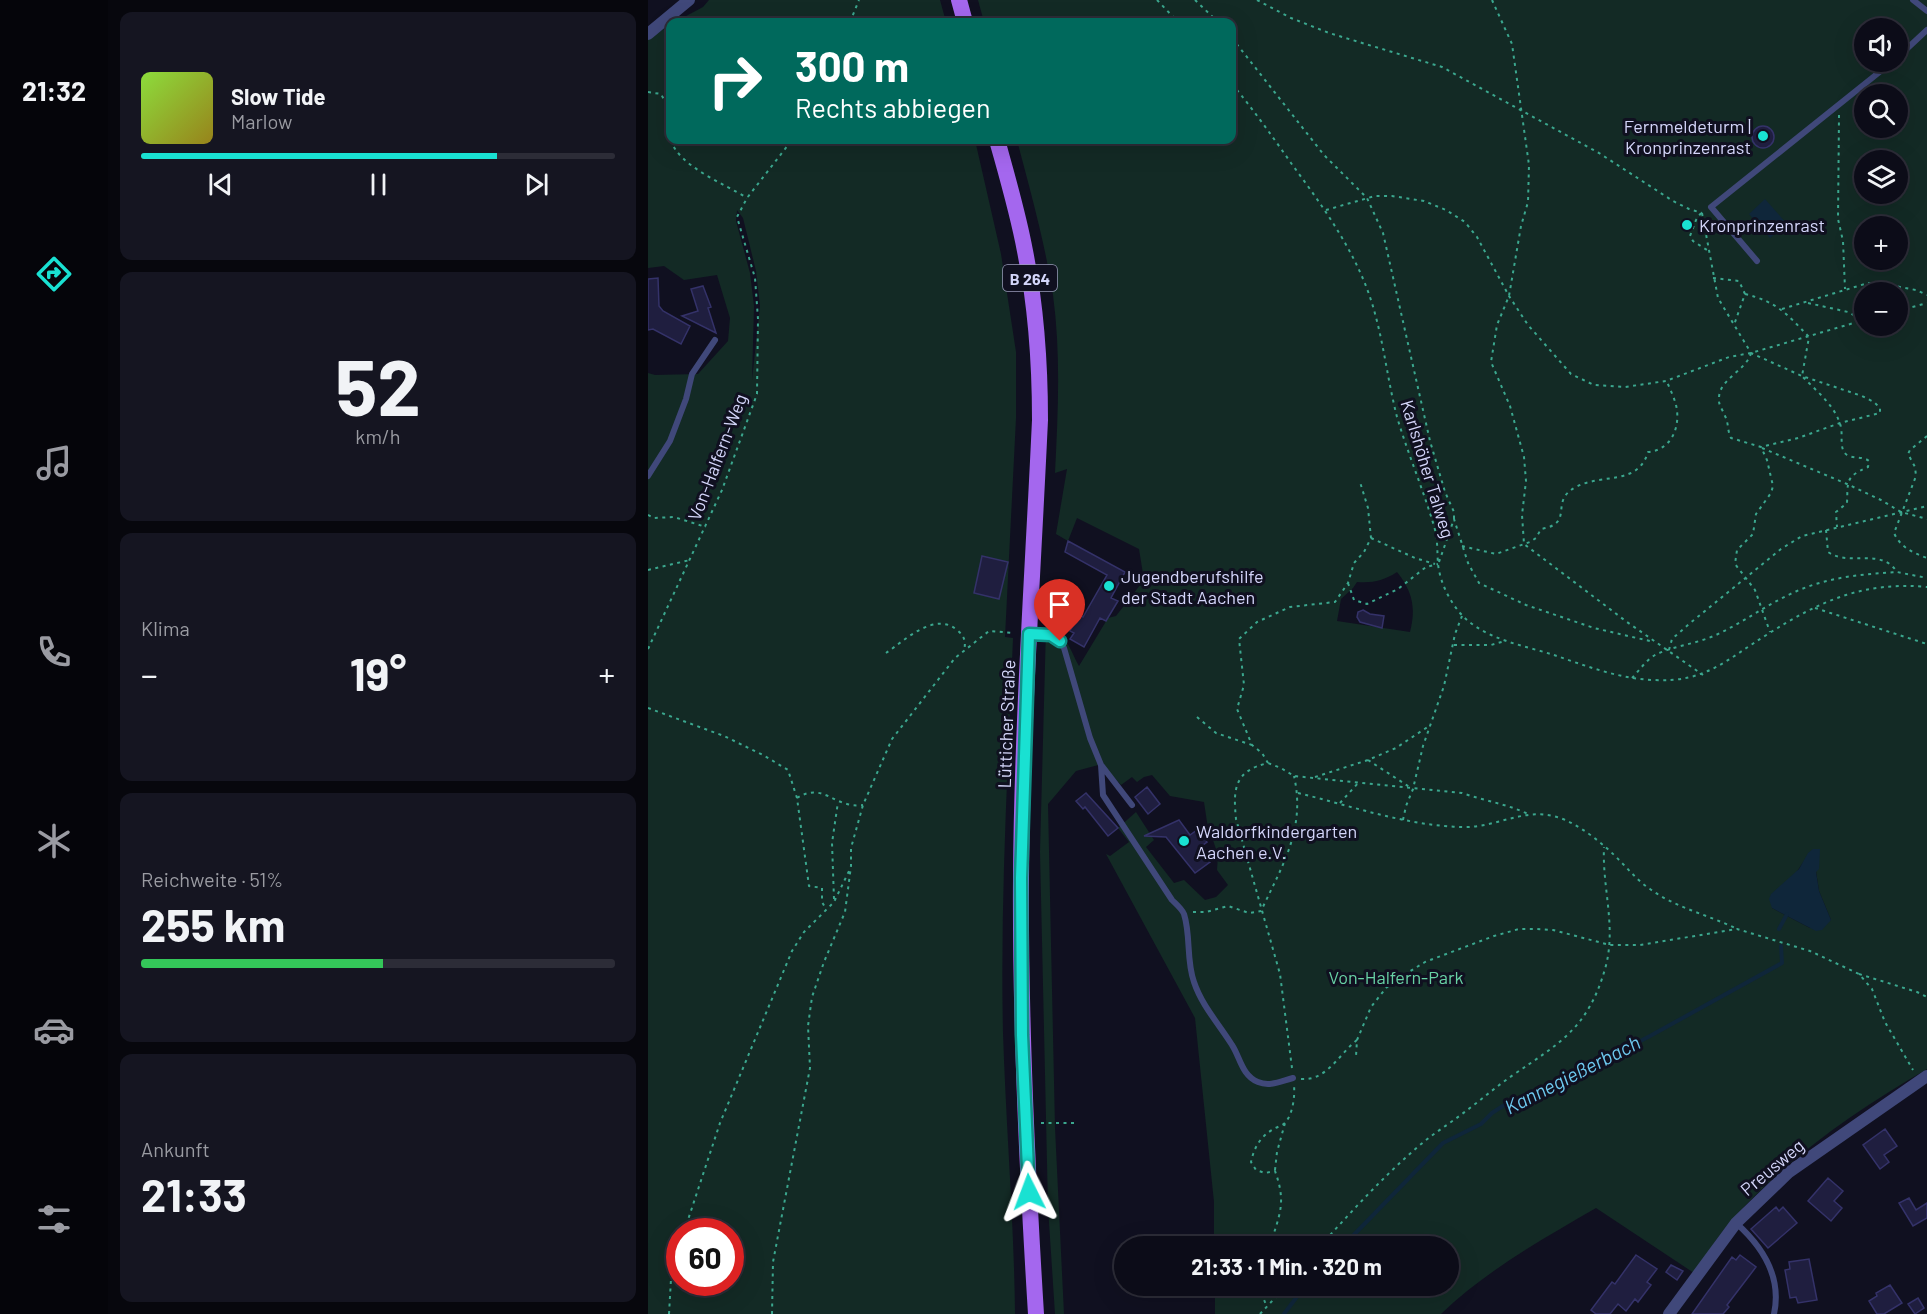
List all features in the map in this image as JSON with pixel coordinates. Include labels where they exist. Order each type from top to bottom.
[{"type":"main road","points":[[959,0],[964,18]]},
{"type":"main road","name":"Lütticher Straße","points":[[998,144],[1025,250],[1038,348],[1040,420],[1029,634],[1021,878],[1022,1035],[1036,1314]]},
{"type":"street","points":[[667,18],[689,0]]},
{"type":"street","points":[[648,34],[666,19]]},
{"type":"street","name":"Preusweg","points":[[1669,1314],[1736,1223],[1789,1172],[1923,1078]]},
{"type":"lane","points":[[1913,0],[1927,11]]},
{"type":"lane","points":[[1908,48],[1927,30]]},
{"type":"lane","points":[[1757,261],[1712,207],[1881,72]]},
{"type":"lane","points":[[648,476],[670,441],[686,399],[692,374],[715,340]]},
{"type":"lane","points":[[1029,634],[1051,635],[1064,648],[1090,738],[1101,765],[1132,805]]},
{"type":"lane","points":[[1101,765],[1103,795],[1144,860],[1183,912],[1194,982],[1205,1005],[1232,1045],[1242,1067],[1255,1081],[1265,1084],[1293,1078]]},
{"type":"lane","points":[[1736,1223],[1750,1235],[1766,1256],[1776,1289],[1774,1314]]},
{"type":"path","points":[[852,18],[859,0]]},
{"type":"path","points":[[1157,0],[1174,18]]},
{"type":"path","points":[[1195,0],[1214,18]]},
{"type":"path","points":[[1257,0],[1308,26],[1442,67],[1599,153],[1673,201],[1702,213]]},
{"type":"path","points":[[1492,0],[1512,44],[1529,165],[1528,202],[1521,226],[1509,296],[1497,325],[1491,362],[1510,406],[1524,457],[1526,481],[1521,515],[1524,544],[1656,643],[1703,675]]},
{"type":"path","points":[[1236,43],[1324,155],[1366,198],[1383,234],[1430,441],[1445,492],[1454,512],[1462,546],[1479,583],[1526,605],[1594,628],[1656,643]]},
{"type":"path","name":"Karlshöher Talweg","points":[[1236,89],[1325,210],[1361,274],[1374,310],[1396,413],[1434,528],[1438,564],[1450,601],[1462,616],[1480,629],[1505,641],[1632,678],[1668,681],[1703,675],[1770,632],[1847,594],[1873,587],[1927,587]]},
{"type":"path","points":[[648,92],[662,94],[666,102]]},
{"type":"path","points":[[1839,106],[1838,219],[1843,241],[1845,289]]},
{"type":"path","points":[[672,144],[691,166],[747,198]]},
{"type":"path","name":"Von-Halfern-Weg","points":[[648,649],[722,490],[757,394],[758,319],[755,278],[737,219],[747,198],[789,144]]},
{"type":"path","points":[[1325,210],[1375,196],[1392,196],[1424,201],[1466,222],[1477,237],[1509,296],[1539,339],[1571,374],[1602,387],[1625,387],[1666,381],[1729,357],[1854,324]]},
{"type":"path","points":[[1702,213],[1707,250],[1718,298],[1751,353],[1802,376],[1862,396],[1880,408],[1880,413],[1761,447]]},
{"type":"path","points":[[1702,213],[1696,220],[1690,236],[1693,241],[1707,250]]},
{"type":"path","points":[[1713,278],[1739,281],[1744,294],[1734,326]]},
{"type":"path","points":[[1782,309],[1869,283],[1916,290],[1927,295]]},
{"type":"path","points":[[1744,294],[1763,298],[1782,309],[1809,337]]},
{"type":"path","points":[[1805,302],[1854,315]]},
{"type":"path","points":[[1908,308],[1927,303]]},
{"type":"path","points":[[1802,376],[1809,337]]},
{"type":"path","points":[[1751,353],[1749,360],[1721,390],[1718,397],[1719,405],[1727,418],[1727,431],[1731,438],[1761,447],[1847,484],[1901,512],[1927,519]]},
{"type":"path","points":[[1802,376],[1831,406],[1840,423],[1844,453],[1867,459],[1870,463],[1868,467],[1851,476],[1845,490],[1847,503],[1836,512],[1837,527]]},
{"type":"path","points":[[1462,546],[1496,554],[1524,544],[1536,538],[1541,529],[1558,523],[1563,497],[1575,487],[1632,473],[1642,467],[1648,452],[1658,451],[1665,447],[1673,436],[1677,419],[1676,403],[1666,381]]},
{"type":"path","points":[[1927,436],[1908,454],[1915,467],[1916,476],[1894,533],[1897,540],[1912,553],[1927,558]]},
{"type":"path","points":[[1761,447],[1767,460],[1773,486],[1771,493],[1756,514],[1753,534],[1737,550],[1735,564],[1755,590],[1770,632]]},
{"type":"path","points":[[1252,745],[1237,709],[1244,685],[1239,639],[1257,622],[1290,607],[1335,602],[1348,583],[1354,563],[1364,552],[1371,538],[1368,508],[1360,482]]},
{"type":"path","points":[[1669,650],[1672,639],[1780,549],[1802,536],[1927,506]]},
{"type":"path","points":[[648,515],[654,518],[674,517],[706,527]]},
{"type":"path","points":[[1438,564],[1454,519]]},
{"type":"path","points":[[1826,530],[1828,552],[1834,556],[1854,560],[1882,559],[1893,566],[1897,572]]},
{"type":"path","points":[[1371,538],[1415,558],[1438,564]]},
{"type":"path","points":[[648,570],[690,560]]},
{"type":"path","points":[[1348,583],[1354,600],[1367,604],[1398,589],[1426,567],[1438,564]]},
{"type":"path","points":[[1632,678],[1653,656],[1705,640],[1734,627],[1798,590],[1835,579],[1864,574],[1897,572],[1927,578]]},
{"type":"path","points":[[1815,608],[1927,644]]},
{"type":"path","points":[[1403,820],[1413,789],[1422,746],[1444,686],[1455,634],[1462,616]]},
{"type":"path","points":[[886,653],[930,625],[944,622],[953,626],[964,637],[966,643],[964,651]]},
{"type":"path","points":[[772,1314],[772,1262],[810,1068],[808,1026],[812,997],[845,912],[851,848],[863,805],[892,739],[955,658],[989,631],[1029,634]]},
{"type":"path","points":[[1454,645],[1491,645],[1505,641]]},
{"type":"path","points":[[648,708],[724,736],[788,770],[797,798],[809,886],[822,888],[822,902],[826,909]]},
{"type":"path","points":[[1197,717],[1216,733],[1252,745],[1262,753],[1268,763],[1294,776],[1462,793],[1488,802],[1511,806],[1528,814]]},
{"type":"path","points":[[1314,777],[1368,760],[1396,748],[1429,726]]},
{"type":"path","points":[[1368,760],[1413,789]]},
{"type":"path","points":[[1268,763],[1251,769],[1239,779],[1234,800],[1236,819],[1280,974],[1295,1092],[1293,1107],[1285,1123],[1277,1152],[1275,1172],[1281,1187],[1282,1203],[1273,1236]]},
{"type":"path","points":[[1261,911],[1286,862],[1291,847],[1298,794],[1294,776]]},
{"type":"path","points":[[1340,803],[1359,782]]},
{"type":"path","points":[[797,798],[808,791],[822,792],[851,807],[863,805]]},
{"type":"path","points":[[1298,794],[1429,825],[1485,826],[1528,814],[1554,816],[1576,825],[1650,890],[1737,929],[1810,951],[1859,974],[1927,997]]},
{"type":"path","points":[[834,902],[832,843],[838,802]]},
{"type":"path","points":[[1329,1236],[1350,1212],[1427,1139],[1549,1051],[1574,1030],[1590,1009],[1606,967],[1610,945],[1604,848]]},
{"type":"path","points":[[689,1218],[720,1123],[787,962],[804,932],[834,902],[851,866]]},
{"type":"path","points":[[1183,912],[1206,912],[1228,906],[1249,913],[1261,911]]},
{"type":"path","points":[[1356,1056],[1357,1040],[1371,1007],[1386,988],[1425,962],[1494,936],[1527,929],[1553,930],[1610,945],[1640,945],[1737,929]]},
{"type":"path","points":[[1859,974],[1872,989],[1886,1022],[1923,1078]]},
{"type":"path","points":[[1293,1078],[1311,1080],[1332,1067],[1345,1049],[1357,1040]]},
{"type":"path","points":[[1026,1124],[1074,1123]]},
{"type":"path","points":[[1275,1172],[1265,1173],[1256,1170],[1251,1162],[1254,1151],[1262,1138],[1285,1123]]},
{"type":"path","points":[[669,1314],[670,1296]]},
{"type":"path","points":[[1262,1296],[1267,1307]]},
{"type":"path","points":[[1260,1314],[1277,1296]]},
{"type":"green space","points":[[709,0],[940,0],[945,18],[682,18],[703,7]]},
{"type":"green space","name":"Von-Halfern-Park","points":[[978,0],[1927,0],[1927,1069],[1874,1101],[1798,1156],[1752,1198],[1731,1221],[1694,1273],[1596,1208],[1496,1270],[1441,1314],[1215,1314],[1215,1296],[1459,1296],[1459,1236],[1214,1236],[1214,1202],[1195,1018],[1106,854],[1110,856],[1129,842],[1118,828],[1136,812],[1154,840],[1146,847],[1174,883],[1184,880],[1205,900],[1216,897],[1228,885],[1217,870],[1218,855],[1207,822],[1204,802],[1170,796],[1152,775],[1137,782],[1132,777],[1121,785],[1102,764],[1076,771],[1048,804],[1055,1128],[1064,1314],[1055,1314],[1048,1207],[1040,852],[1046,628],[1053,630],[1063,638],[1079,666],[1108,618],[1116,616],[1144,580],[1139,549],[1077,518],[1068,541],[1056,534],[1067,469],[1055,473],[1057,339],[1056,317],[1046,256],[1018,144],[1236,144],[1236,18],[983,18]],"holes":[[[1397,572],[1407,586],[1413,608],[1410,632],[1337,621],[1341,599],[1357,582],[1373,582]],[[1806,858],[1816,871],[1819,891],[1831,920],[1810,928],[1772,908]]]},
{"type":"green space","points":[[666,28],[666,144],[976,144],[1001,254],[1016,352],[1016,418],[1005,637],[1013,638],[1002,984],[1015,1314],[648,1314],[648,373],[655,375],[698,374],[728,341],[730,318],[717,275],[684,280],[664,266],[648,268],[648,39]],"holes":[[[737,210],[743,218],[756,271],[760,306],[752,380],[754,306],[750,273],[736,221]]]},
{"type":"water","points":[[1765,199],[1787,224],[1770,238],[1749,214]]},
{"type":"water","points":[[1813,849],[1820,849],[1819,869],[1816,872],[1819,891],[1831,920],[1822,930],[1816,931],[1772,908],[1769,899],[1771,894],[1799,869],[1808,853]]},
{"type":"building","name":"Fernmeldeturm | Kronprinzenrast","points":[[1763,126],[1771,129],[1774,137],[1771,145],[1763,148],[1755,145],[1752,137],[1755,129]]},
{"type":"building","points":[[658,278],[659,306],[663,311],[690,326],[681,344],[653,329],[648,330],[648,279]]},
{"type":"building","points":[[703,286],[711,307],[708,308],[716,333],[682,316],[698,311],[691,289]]},
{"type":"building","name":"Jugendberufshilfe der Stadt Aachen","points":[[1068,541],[1125,572],[1111,598],[1118,601],[1106,621],[1100,618],[1084,647],[1070,639],[1074,633],[1070,631],[1079,615],[1083,617],[1107,575],[1065,552]]},
{"type":"building","points":[[982,556],[1008,562],[999,599],[974,593]]},
{"type":"building","points":[[1363,610],[1370,614],[1384,616],[1382,628],[1360,622],[1357,617],[1358,612]]},
{"type":"building","points":[[1147,787],[1160,804],[1148,814],[1135,797]]},
{"type":"building","points":[[1086,793],[1118,828],[1108,836],[1085,807],[1083,809],[1076,801]]},
{"type":"building","points":[[1179,820],[1190,835],[1197,830],[1207,842],[1199,848],[1210,862],[1195,873],[1166,837],[1144,836]]},
{"type":"building","points":[[1885,1129],[1897,1146],[1884,1155],[1889,1162],[1880,1169],[1863,1145]]},
{"type":"building","points":[[1828,1178],[1843,1191],[1834,1201],[1842,1208],[1831,1221],[1808,1201]]},
{"type":"building","points":[[1909,1198],[1916,1210],[1927,1203],[1927,1218],[1913,1226],[1899,1203]]},
{"type":"building","points":[[1776,1207],[1779,1211],[1783,1207],[1797,1223],[1768,1248],[1751,1229]]},
{"type":"building","points":[[1636,1255],[1657,1269],[1647,1282],[1651,1285],[1638,1302],[1635,1299],[1626,1311],[1618,1304],[1610,1314],[1596,1314],[1591,1310],[1612,1282],[1615,1284]]},
{"type":"building","points":[[1740,1255],[1756,1267],[1727,1305],[1729,1307],[1723,1314],[1692,1314],[1732,1257],[1736,1260]]},
{"type":"building","points":[[1809,1259],[1817,1300],[1798,1303],[1796,1297],[1790,1298],[1785,1270],[1790,1269],[1789,1262]]},
{"type":"building","points":[[1671,1265],[1683,1271],[1677,1280],[1666,1272]]},
{"type":"building","points":[[1890,1285],[1902,1303],[1884,1314],[1877,1314],[1869,1301],[1877,1296],[1876,1293]]},
{"type":"building","points":[[1918,1298],[1924,1308],[1915,1314],[1908,1304]]},
{"type":"waterway","points":[[1779,929],[1787,914]]},
{"type":"waterway","name":"Kannegießerbach","points":[[1353,1236],[1443,1143],[1481,1124],[1492,1113],[1509,1102],[1566,1080],[1782,963],[1781,946]]},
{"type":"waterway","name":"Kannegießerbach","points":[[1284,1314],[1298,1296]]},
{"type":"place","name":"Fernmeldeturm | Kronprinzenrast","points":[[1763,136]]},
{"type":"place","name":"Kronprinzenrast","points":[[1687,225]]},
{"type":"place","name":"Jugendberufshilfe der Stadt Aachen","points":[[1109,586]]},
{"type":"place","name":"Waldorfkindergarten Aachen e.V.","points":[[1184,841]]},
{"type":"route","points":[[1029,1192],[1022,1035],[1021,878],[1029,634],[1051,635],[1060,641]]}]
